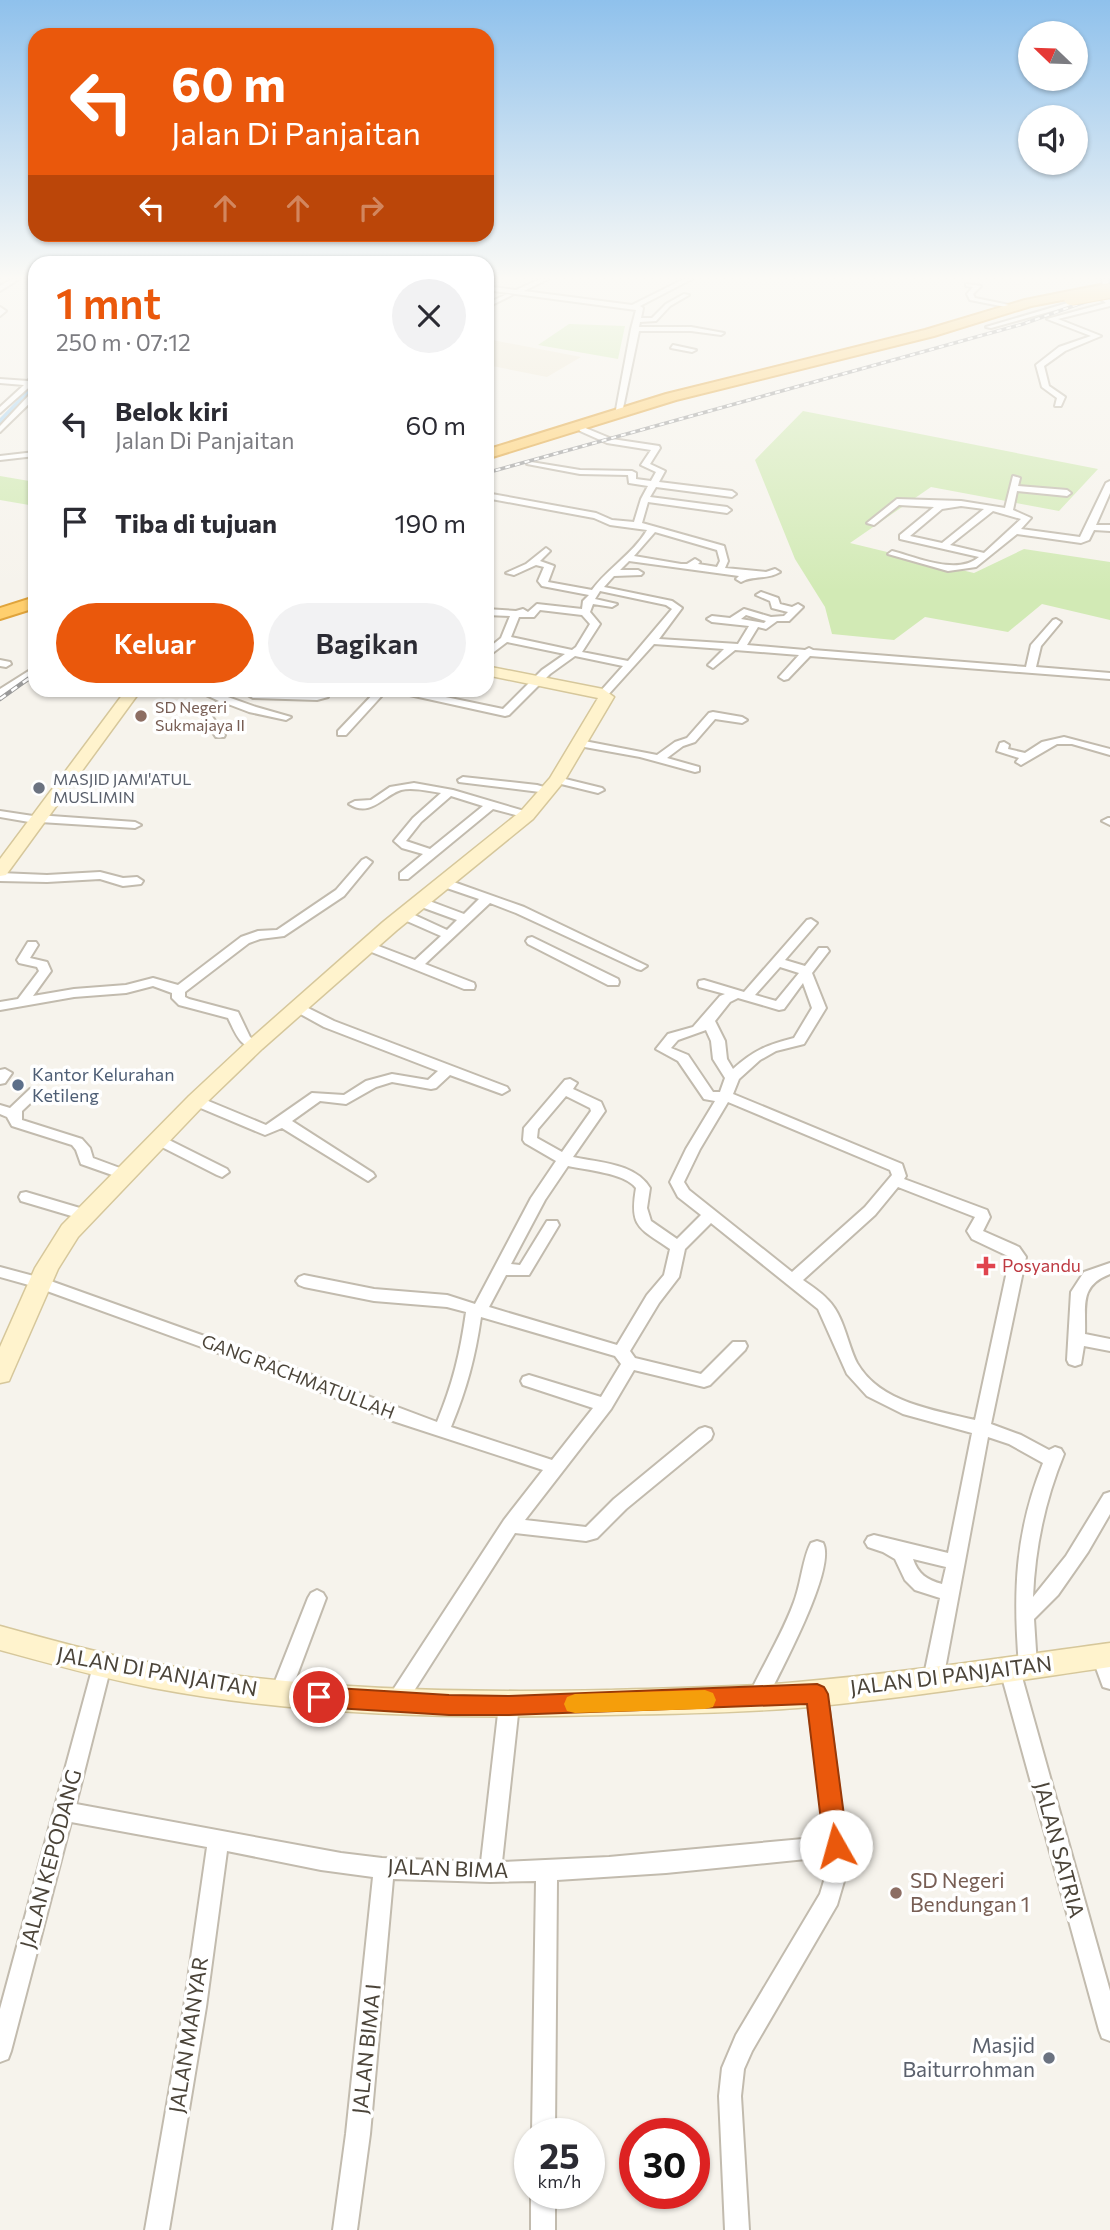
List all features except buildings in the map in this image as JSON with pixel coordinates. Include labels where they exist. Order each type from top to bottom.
[{"type":"highway","points":[[494,451],[618,413],[735,383]]},
{"type":"highway","points":[[494,452],[746,383]]},
{"type":"highway","points":[[0,614],[28,604]]},
{"type":"highway","points":[[0,621],[28,611]]},
{"type":"street","points":[[618,413],[624,383]]},
{"type":"street","points":[[1045,383],[1046,387],[1061,397],[1058,404]]},
{"type":"street","points":[[0,411],[28,385]]},
{"type":"street","points":[[0,430],[28,401]]},
{"type":"street","points":[[583,429],[610,441],[656,448],[645,465],[661,471],[645,499],[637,525]]},
{"type":"street","points":[[0,458],[28,455]]},
{"type":"street","points":[[531,464],[580,472],[632,474],[631,480],[732,494]]},
{"type":"street","points":[[1008,512],[1016,478]]},
{"type":"street","points":[[1015,531],[1081,540],[1086,538],[1110,483]]},
{"type":"street","points":[[1014,488],[1067,493]]},
{"type":"street","points":[[494,497],[652,528],[721,548],[724,561],[721,568]]},
{"type":"street","points":[[645,499],[727,510]]},
{"type":"street","points":[[871,523],[897,502],[990,509],[1027,518],[976,564],[948,568],[892,554]]},
{"type":"street","points":[[945,505],[903,537],[985,556]]},
{"type":"street","points":[[944,546],[990,509]]},
{"type":"street","points":[[1090,527],[1110,528]]},
{"type":"street","points":[[431,697],[503,713],[575,652],[594,629],[591,598],[610,573],[644,541],[652,528]]},
{"type":"street","points":[[510,573],[535,562],[546,551]]},
{"type":"street","points":[[627,558],[721,568],[743,577],[775,572]]},
{"type":"street","points":[[535,562],[548,566],[543,581],[545,584],[612,604]]},
{"type":"street","points":[[610,573],[638,573]]},
{"type":"street","points":[[712,619],[766,626],[775,600],[761,595]]},
{"type":"street","points":[[494,613],[533,615],[537,607],[591,598],[669,603],[677,608],[652,641],[603,694]]},
{"type":"street","points":[[734,620],[744,612],[786,619],[796,609],[749,601]]},
{"type":"street","points":[[494,648],[505,639],[516,614]]},
{"type":"street","points":[[1030,670],[1036,645],[1055,622]]},
{"type":"street","points":[[713,665],[738,647],[755,624]]},
{"type":"street","points":[[505,639],[631,664]]},
{"type":"street","points":[[652,641],[1110,676]]},
{"type":"street","points":[[784,677],[809,652]]},
{"type":"street","points":[[494,672],[603,694]]},
{"type":"street","points":[[0,694],[28,675]]},
{"type":"street","points":[[0,1374],[40,1283],[64,1240],[85,1215],[196,1101],[256,1045],[404,915],[527,815],[553,785],[605,699],[603,694]]},
{"type":"street","points":[[0,871],[128,697]]},
{"type":"street","points":[[217,697],[286,717]]},
{"type":"street","points":[[342,733],[375,697]]},
{"type":"street","points":[[220,735],[205,714],[226,701]]},
{"type":"street","points":[[659,759],[679,744],[691,740],[713,715],[742,720]]},
{"type":"street","points":[[1004,745],[1002,751],[1024,760],[1043,744],[1057,739],[1110,752]]},
{"type":"street","points":[[579,743],[695,769]]},
{"type":"street","points":[[463,780],[488,785],[516,783],[598,790]]},
{"type":"street","points":[[355,804],[373,804],[400,788],[424,787],[527,815]]},
{"type":"street","points":[[431,853],[406,846],[400,841],[417,820],[449,792]]},
{"type":"street","points":[[404,876],[491,805]]},
{"type":"street","points":[[0,814],[135,825]]},
{"type":"street","points":[[178,991],[245,940],[258,935],[280,933],[340,893],[366,862]]},
{"type":"street","points":[[0,877],[96,876],[122,884],[137,881]]},
{"type":"street","points":[[445,883],[520,910],[641,966]]},
{"type":"street","points":[[418,964],[487,899]]},
{"type":"street","points":[[420,902],[465,919]]},
{"type":"street","points":[[404,915],[449,935]]},
{"type":"street","points":[[794,1279],[870,1211],[899,1176],[897,1167],[727,1097],[709,1096],[683,1058],[663,1049],[673,1037],[698,1030],[724,999],[741,995],[778,962],[811,923]]},
{"type":"street","points":[[548,949],[570,933]]},
{"type":"street","points":[[532,941],[614,982]]},
{"type":"street","points":[[23,1001],[46,971],[43,965],[23,960],[33,945]]},
{"type":"street","points":[[368,946],[469,986]]},
{"type":"street","points":[[704,984],[780,1006],[823,950]]},
{"type":"street","points":[[778,962],[806,972]]},
{"type":"street","points":[[806,972],[819,1008],[803,1037],[799,1041],[771,1048],[755,1057],[732,1078],[727,1097],[693,1149],[677,1182],[683,1193],[824,1305],[835,1322],[849,1362],[859,1378],[880,1396],[898,1406],[981,1429]]},
{"type":"street","points":[[0,1006],[74,993],[126,989],[153,982],[178,991]]},
{"type":"street","points":[[178,991],[178,998],[184,1002],[233,1015],[245,1039],[256,1045]]},
{"type":"street","points":[[300,1008],[329,1024],[502,1090]]},
{"type":"street","points":[[708,1021],[718,1041],[720,1059],[732,1078]]},
{"type":"street","points":[[196,1101],[261,1129],[270,1129],[317,1096],[346,1100],[371,1084],[392,1078],[431,1085],[447,1069]]},
{"type":"street","points":[[442,1429],[460,1385],[477,1310],[538,1198],[564,1160],[598,1108],[567,1087],[531,1128],[530,1140],[564,1160],[624,1173],[639,1180],[643,1188],[640,1208],[644,1224],[678,1247]]},
{"type":"street","points":[[35,1092],[7,1111],[17,1123],[77,1142],[83,1148],[86,1161],[123,1174]]},
{"type":"street","points":[[282,1121],[368,1176]]},
{"type":"street","points":[[159,1140],[222,1172]]},
{"type":"street","points":[[895,1181],[982,1214],[984,1217],[975,1231],[978,1235],[1017,1253],[933,1681]]},
{"type":"street","points":[[26,1197],[85,1215]]},
{"type":"street","points":[[396,1702],[510,1525],[605,1405],[653,1299],[671,1277],[678,1247],[710,1215]]},
{"type":"street","points":[[500,1269],[524,1272],[552,1225]]},
{"type":"street","points":[[1075,1360],[1078,1339],[1077,1302],[1082,1285],[1089,1276],[1110,1268]]},
{"type":"street","name":"GANG RACHMATULLAH","points":[[0,1272],[40,1283],[274,1367],[399,1416],[557,1468]]},
{"type":"street","points":[[304,1280],[374,1296],[447,1301],[704,1381],[739,1346]]},
{"type":"street","points":[[1078,1339],[1110,1345]]},
{"type":"street","points":[[528,1381],[605,1405]]},
{"type":"street","name":"JALAN SATRIA","points":[[981,1429],[1055,1455],[1039,1502],[1030,1548],[1019,1668],[1110,2029]]},
{"type":"street","points":[[510,1525],[591,1533],[620,1504],[705,1434]]},
{"type":"street","points":[[1024,1616],[1052,1591],[1067,1573],[1110,1499]]},
{"type":"street","points":[[874,1542],[956,1562]]},
{"type":"street","points":[[894,1547],[900,1551],[916,1580],[927,1587],[950,1593]]},
{"type":"street","points":[[758,1697],[803,1599],[816,1561],[817,1548]]},
{"type":"street","points":[[280,1694],[317,1598]]},
{"type":"street","name":"JALAN DI PANJAITAN","points":[[0,1638],[102,1666],[280,1694],[396,1702],[509,1705],[817,1694],[1019,1668],[1107,1664]]},
{"type":"street","name":"JALAN KEPODANG","points":[[0,2051],[102,1666]]},
{"type":"street","points":[[737,2230],[730,2096],[733,2068],[756,2022],[830,1898],[837,1871],[817,1694]]},
{"type":"street","points":[[490,1872],[509,1705]]},
{"type":"street","name":"JALAN BIMA","points":[[64,1811],[282,1854],[384,1868],[547,1871],[607,1868],[836,1846]]},
{"type":"street","name":"JALAN MANYAR","points":[[157,2230],[195,2007],[218,1840]]},
{"type":"street","name":"JALAN BIMA I","points":[[345,2230],[358,2134],[384,1868]]},
{"type":"street","points":[[544,2118],[547,1871]]},
{"type":"street","points":[[543,2209],[543,2230]]},
{"type":"green space","points":[[803,411],[1098,469],[1059,511],[931,487],[850,543],[974,573],[1024,549],[1110,562],[1110,620],[1042,604],[1008,632],[925,617],[894,640],[832,634],[825,607],[795,559],[755,460]]},
{"type":"green space","points":[[0,476],[28,481],[28,505],[0,500]]},
{"type":"waterway","points":[[0,425],[28,396]]},
{"type":"railway","points":[[494,471],[810,383]]},
{"type":"railway","points":[[0,699],[28,679]]},
{"type":"slow traffic","points":[[575,1704],[705,1700]]},
{"type":"place","name":"SD Negeri Sukmajaya II","points":[[141,716]]},
{"type":"place","name":"MASJID JAMI'ATUL MUSLIMIN","points":[[39,788]]},
{"type":"place","name":"Kantor Kelurahan Ketileng","points":[[18,1085]]},
{"type":"place","name":"Posyandu","points":[[986,1266]]},
{"type":"place","name":"SD Negeri Bendungan 1","points":[[896,1893]]},
{"type":"place","name":"Masjid Baiturrohman","points":[[1049,2058]]},
{"type":"route","points":[[319,1697],[449,1705],[509,1705],[817,1694],[836,1846]]}]
